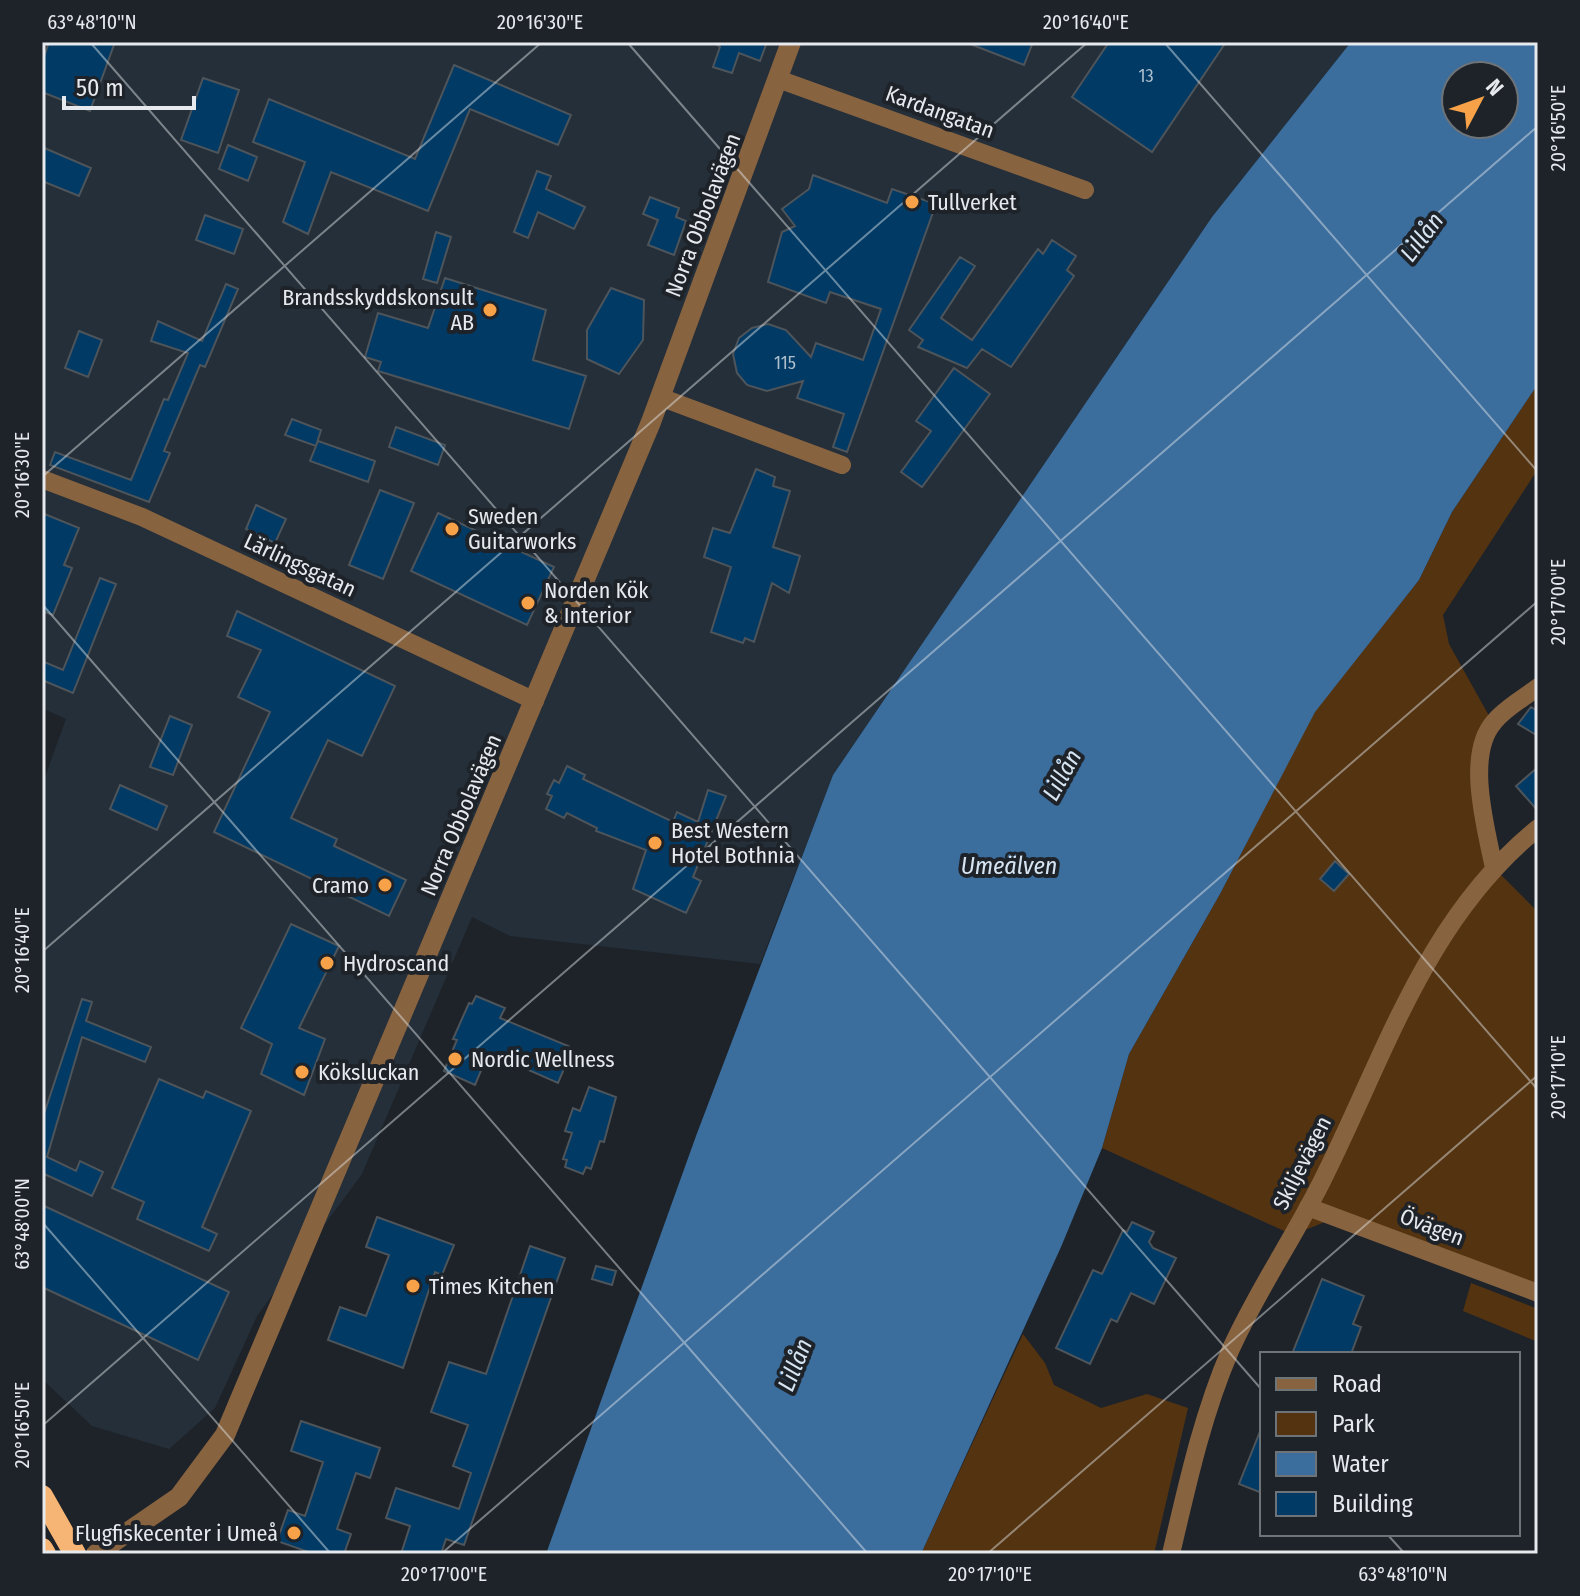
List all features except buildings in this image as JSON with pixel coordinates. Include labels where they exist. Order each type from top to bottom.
[{"type":"highway","points":[[46,1503],[75,1554]]},
{"type":"highway","points":[[42,1549],[45,1554]]},
{"type":"street","name":"Norra Obbolavägen","points":[[96,1554],[179,1497],[225,1435],[660,397],[791,42]]},
{"type":"street","name":"Kardangatan","points":[[778,79],[1085,190]]},
{"type":"street","points":[[660,397],[842,465]]},
{"type":"street","name":"Lärlingsgatan","points":[[42,479],[142,517],[535,701]]},
{"type":"street","points":[[1494,868],[1482,812],[1479,755],[1493,723],[1538,687]]},
{"type":"street","name":"Skiljevägen","points":[[1171,1554],[1205,1420],[1222,1370],[1308,1207],[1431,950],[1476,886],[1538,828]]},
{"type":"street","name":"Övägen","points":[[1308,1207],[1538,1293]]},
{"type":"shaded area","points":[[42,42],[1351,42],[1212,217],[833,775],[760,964],[510,936],[472,917],[362,1174],[257,1316],[215,1408],[169,1449],[92,1426],[42,1379],[42,785],[66,719],[42,708]]},
{"type":"green space","points":[[1538,384],[1538,469],[1443,615],[1449,644],[1493,723],[1479,755],[1494,868],[1538,912],[1538,1293],[1337,1217],[1293,1235],[1102,1148],[1129,1054],[1220,894],[1314,712],[1419,580],[1452,512]]},
{"type":"green space","points":[[1471,1283],[1538,1309],[1538,1342],[1463,1311]]},
{"type":"green space","points":[[1023,1334],[1045,1363],[1054,1385],[1101,1408],[1147,1394],[1188,1408],[1154,1554],[921,1554]]},
{"type":"water","name":"Umeälven","points":[[1351,42],[1538,42],[1538,384],[1452,512],[1419,580],[1315,712],[1220,894],[1129,1054],[1102,1148],[1061,1247],[921,1554],[546,1554],[696,1136],[833,775],[1212,217]]},
{"type":"place","name":"Tullverket","points":[[912,202]]},
{"type":"place","name":"Brandsskyddskonsult AB","points":[[490,310]]},
{"type":"place","name":"Sweden Guitarworks","points":[[452,529]]},
{"type":"place","name":"Norden Kök & Interior","points":[[528,603]]},
{"type":"place","name":"Best Western Hotel Bothnia","points":[[655,843]]},
{"type":"place","name":"Cramo","points":[[385,885]]},
{"type":"place","name":"Hydroscand","points":[[327,963]]},
{"type":"place","name":"Nordic Wellness","points":[[455,1059]]},
{"type":"place","name":"Köksluckan","points":[[302,1072]]},
{"type":"place","name":"Times Kitchen","points":[[413,1286]]},
{"type":"place","name":"Flugfiskecenter i Umeå","points":[[294,1533]]},
{"type":"water label","name":"Lillån","points":[[1422,237]]},
{"type":"water label","name":"Lillån","points":[[1062,775]]},
{"type":"water label","name":"Lillån","points":[[795,1365]]}]
